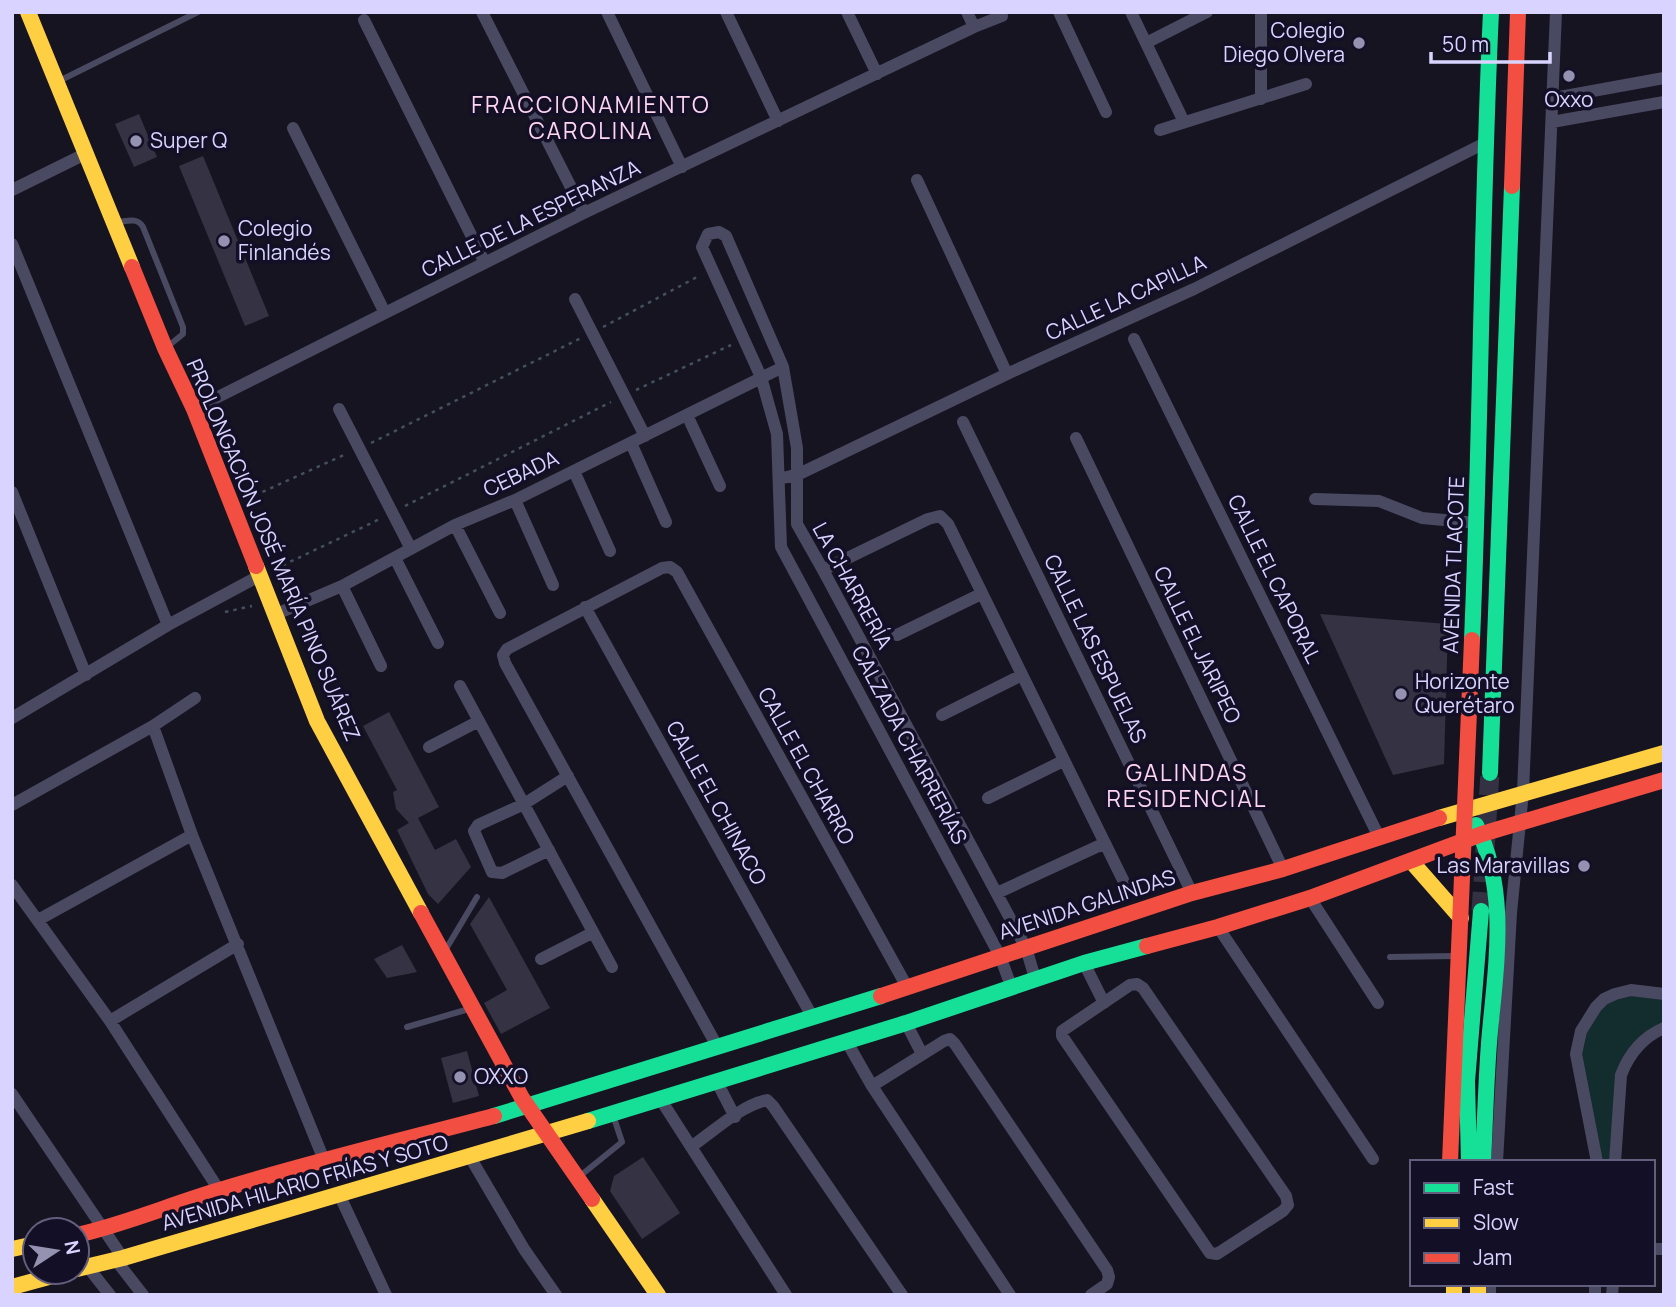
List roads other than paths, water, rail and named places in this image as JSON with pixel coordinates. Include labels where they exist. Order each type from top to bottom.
[{"type":"main road","name":"PROLONGACIÓN JOSÉ MARÍA PINO SUÁREZ","points":[[28,12],[165,348],[194,409],[317,721],[527,1108],[658,1295]]},
{"type":"main road","name":"AVENIDA TLACOTE","points":[[1450,1160],[1477,523],[1485,143],[1491,12]]},
{"type":"main road","name":"AVENIDA TLACOTE","points":[[1490,773],[1518,12]]},
{"type":"main road","name":"AVENIDA GALINDAS","points":[[527,1108],[717,1046],[813,1018],[906,985],[1192,893],[1283,869],[1466,809],[1664,753]]},
{"type":"main road","points":[[544,1133],[612,1115],[847,1042],[1083,962],[1218,927],[1310,898],[1482,834],[1664,780]]},
{"type":"main road","points":[[1466,809],[1482,834],[1494,870],[1498,914],[1483,1160]]},
{"type":"main road","points":[[1411,861],[1461,918]]},
{"type":"main road","points":[[1462,1160],[1481,911]]},
{"type":"main road","points":[[1468,1081],[1469,1160]]},
{"type":"main road","name":"AVENIDA HILARIO FRÍAS Y SOTO","points":[[91,1231],[324,1160],[527,1108]]},
{"type":"main road","name":"AVENIDA HILARIO FRÍAS Y SOTO","points":[[91,1266],[470,1157],[544,1133]]},
{"type":"street","points":[[482,12],[584,213]]},
{"type":"street","points":[[607,12],[682,167]]},
{"type":"street","points":[[726,12],[778,121]]},
{"type":"street","points":[[847,12],[877,74]]},
{"type":"street","points":[[967,12],[974,27]]},
{"type":"street","points":[[1059,12],[1106,112]]},
{"type":"street","points":[[1131,12],[1184,122]]},
{"type":"street","points":[[1146,43],[1207,12]]},
{"type":"street","points":[[1261,12],[1261,99]]},
{"type":"street","points":[[1497,1160],[1511,914],[1523,792],[1556,12]]},
{"type":"street","name":"CALLE DE LA ESPERANZA","points":[[194,409],[584,213],[1002,16]]},
{"type":"street","points":[[364,20],[485,263]]},
{"type":"street","points":[[1554,98],[1664,78]]},
{"type":"street","points":[[1160,130],[1306,84]]},
{"type":"street","points":[[1552,122],[1664,102]]},
{"type":"street","points":[[293,128],[385,313]]},
{"type":"street","name":"CALLE LA CAPILLA","points":[[779,479],[799,474],[1007,374],[1194,289],[1485,143]]},
{"type":"street","points":[[12,190],[85,154]]},
{"type":"street","points":[[917,180],[1007,374]]},
{"type":"street","name":"LA CHARRERÍA","points":[[761,377],[711,270],[702,243],[708,234],[719,232],[726,236],[783,367],[792,408],[799,474],[797,524],[800,534],[823,570],[997,893],[1026,948],[1035,978]]},
{"type":"street","points":[[12,244],[168,625]]},
{"type":"street","points":[[575,299],[645,436]]},
{"type":"street","name":"CALLE EL CAPORAL","points":[[1134,339],[1379,837]]},
{"type":"street","name":"CEBADA","points":[[274,615],[342,586],[455,525],[515,500],[783,367]]},
{"type":"street","name":"CALZADA CHARRERÍAS","points":[[761,377],[777,434],[781,547],[1000,956],[1011,986]]},
{"type":"street","points":[[340,409],[411,549]]},
{"type":"street","points":[[687,415],[720,486]]},
{"type":"street","name":"CALLE LAS ESPUELAS","points":[[963,422],[1192,893]]},
{"type":"street","name":"CALLE EL JARIPEO","points":[[1076,438],[1283,869]]},
{"type":"street","points":[[631,443],[666,522]]},
{"type":"street","points":[[575,471],[610,551]]},
{"type":"street","points":[[12,492],[86,675]]},
{"type":"street","points":[[1315,499],[1379,501],[1422,518],[1477,523]]},
{"type":"street","points":[[515,500],[554,585]]},
{"type":"street","points":[[823,570],[928,519],[940,516],[948,524],[1125,884]]},
{"type":"street","points":[[455,525],[500,613]]},
{"type":"street","points":[[395,558],[438,643]]},
{"type":"street","name":"CALLE EL CHARRO","points":[[585,607],[670,567],[677,572],[906,985]]},
{"type":"street","points":[[12,718],[168,625],[259,576]]},
{"type":"street","points":[[342,586],[381,666]]},
{"type":"street","points":[[897,635],[981,594]]},
{"type":"street","points":[[585,607],[507,649],[503,655],[505,663],[717,1046]]},
{"type":"street","name":"CALLE EL CHINACO","points":[[585,607],[813,1018]]},
{"type":"street","points":[[942,715],[1022,675]]},
{"type":"street","points":[[460,686],[612,967]]},
{"type":"street","points":[[12,805],[153,726],[195,698]]},
{"type":"street","points":[[429,747],[479,721]]},
{"type":"street","points":[[153,726],[192,835],[239,944],[324,1160]]},
{"type":"street","points":[[988,798],[1063,761]]},
{"type":"street","points":[[1612,767],[1618,793]]},
{"type":"street","points":[[549,850],[502,873],[492,872],[474,831],[478,825],[524,804],[568,776]]},
{"type":"street","points":[[38,920],[192,835]]},
{"type":"street","points":[[997,893],[1105,844]]},
{"type":"street","points":[[12,885],[110,1021],[219,1190]]},
{"type":"street","points":[[1310,898],[1378,1003]]},
{"type":"street","points":[[1218,927],[1373,1159]]},
{"type":"street","points":[[541,959],[593,933]]},
{"type":"street","points":[[110,1021],[239,944]]},
{"type":"street","points":[[1083,962],[1104,1003]]},
{"type":"street","points":[[1130,985],[1143,988],[1286,1196],[1288,1205],[1283,1211],[1224,1251],[1210,1253],[1062,1036],[1062,1031],[1104,1003],[1130,985]]},
{"type":"street","points":[[1597,1160],[1576,1054],[1581,1031],[1604,999],[1631,990],[1664,993]]},
{"type":"street","points":[[906,1023],[922,1054]]},
{"type":"street","points":[[1615,1160],[1621,1074],[1635,1049],[1646,1038],[1664,1028]]},
{"type":"street","points":[[872,1086],[944,1041],[950,1040],[955,1044],[1107,1270],[1107,1284],[1091,1295]]},
{"type":"street","points":[[847,1042],[872,1086],[1010,1295]]},
{"type":"street","points":[[717,1082],[735,1116]]},
{"type":"street","points":[[12,1094],[104,1229],[119,1259],[144,1295]]},
{"type":"street","points":[[661,1100],[786,1295]]},
{"type":"street","points":[[691,1147],[735,1116],[767,1100],[902,1295]]},
{"type":"street","points":[[470,1157],[524,1249],[556,1295]]},
{"type":"street","points":[[340,1194],[386,1295]]},
{"type":"street","points":[[91,1277],[110,1295]]},
{"type":"lane","points":[[57,82],[198,12]]},
{"type":"lane","points":[[115,222],[139,221],[183,327],[183,334],[165,348]]},
{"type":"lane","points":[[443,954],[477,897]]},
{"type":"lane","points":[[1390,957],[1460,956]]},
{"type":"lane","points":[[407,1027],[472,1008]]},
{"type":"lane","points":[[576,1179],[622,1142],[612,1115]]},
{"type":"tunnel","points":[[1481,911],[1490,773]]},
{"type":"place","name":"Colegio Diego Olvera","points":[[1359,43]]},
{"type":"place","name":"Oxxo","points":[[1569,76]]},
{"type":"place","name":"Super Q","points":[[136,141]]},
{"type":"place","name":"Colegio Finlandés","points":[[224,241]]},
{"type":"place","name":"Horizonte Querétaro","points":[[1401,694]]},
{"type":"place","name":"Las Maravillas","points":[[1584,866]]},
{"type":"place","name":"OXXO","points":[[460,1077]]},
{"type":"district","name":"FRACCIONAMIENTO CAROLINA","points":[[591,118]]},
{"type":"district","name":"GALINDAS RESIDENCIAL","points":[[1187,786]]}]
